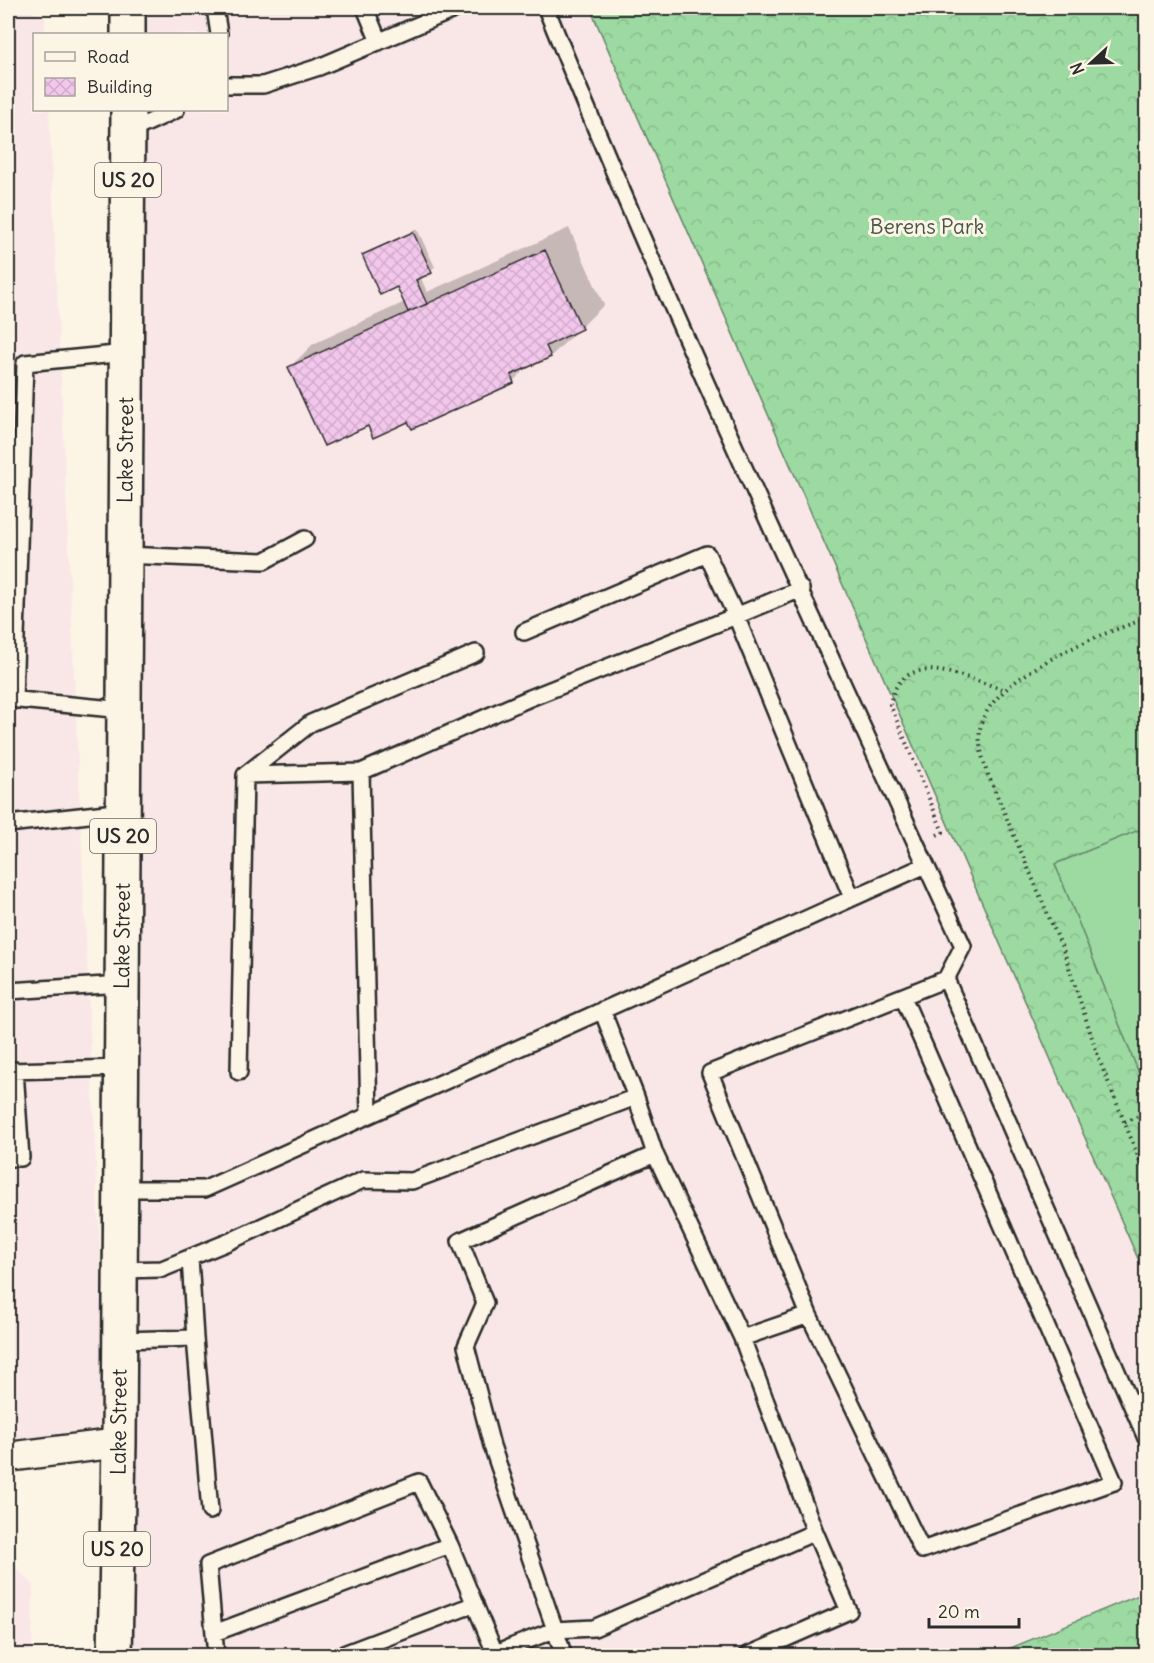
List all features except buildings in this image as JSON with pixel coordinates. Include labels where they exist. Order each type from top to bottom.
[{"type":"main road","points":[[128,8],[128,33]]},
{"type":"main road","name":"Lake Street","points":[[115,1656],[120,1340],[128,121]]},
{"type":"street","points":[[8,1457],[119,1443]]},
{"type":"lane","points":[[215,8],[219,33]]},
{"type":"lane","points":[[365,8],[379,42]]},
{"type":"lane","points":[[228,83],[263,85],[319,67],[458,8]]},
{"type":"lane","points":[[546,8],[588,113],[963,946],[946,979],[710,1073],[809,1315],[922,1550],[1114,1482],[903,997]]},
{"type":"lane","points":[[128,121],[172,111]]},
{"type":"lane","points":[[124,710],[11,699],[25,363],[126,353]]},
{"type":"lane","points":[[125,555],[264,561],[305,539]]},
{"type":"lane","points":[[524,632],[707,554],[736,616],[852,898]]},
{"type":"lane","points":[[245,776],[361,772],[530,698],[801,589]]},
{"type":"lane","points":[[245,776],[311,723],[476,653]]},
{"type":"lane","points":[[361,772],[369,1115]]},
{"type":"lane","points":[[239,1072],[245,776]]},
{"type":"lane","points":[[8,824],[124,812]]},
{"type":"lane","points":[[121,1189],[205,1189],[926,865]]},
{"type":"lane","points":[[946,979],[1146,1438]]},
{"type":"lane","points":[[8,992],[123,984]]},
{"type":"lane","points":[[602,1011],[636,1096],[655,1154],[742,1338],[815,1532],[849,1611],[746,1656]]},
{"type":"lane","points":[[8,1158],[21,1158],[11,1070],[122,1068]]},
{"type":"lane","points":[[120,1270],[162,1269],[363,1180],[412,1181],[636,1096]]},
{"type":"lane","points":[[564,1656],[492,1446],[466,1346],[485,1303],[460,1240],[655,1154]]},
{"type":"lane","points":[[190,1258],[210,1511]]},
{"type":"lane","points":[[742,1338],[809,1315]]},
{"type":"lane","points":[[120,1340],[195,1338]]},
{"type":"lane","points":[[216,1656],[208,1565],[419,1482],[450,1545],[475,1604],[491,1654],[554,1630],[594,1628],[815,1532]]},
{"type":"lane","points":[[214,1633],[450,1545]]},
{"type":"lane","points":[[338,1656],[475,1604]]},
{"type":"path","points":[[1146,619],[1117,628],[1066,650],[1006,690],[988,708],[981,725],[980,747],[986,770],[1064,952],[1099,1059],[1146,1176]]},
{"type":"path","points":[[943,832],[890,704],[893,688],[902,677],[917,670],[931,670],[1006,690]]},
{"type":"path","points":[[1125,1122],[1146,1113]]},
{"type":"shaded area","points":[[8,8],[23,8],[45,17],[45,33],[33,33],[33,111],[49,111],[108,1434],[8,1447]]},
{"type":"shaded area","points":[[139,8],[590,8],[1146,1276],[1146,1592],[994,1655],[131,1656],[140,111],[228,111],[228,33],[139,33]]},
{"type":"shaded area","points":[[8,1561],[33,1584],[32,1655],[8,1655]]},
{"type":"green space","name":"Berens Park","points":[[590,8],[1146,8],[1146,1277]]},
{"type":"green space","points":[[1146,827],[1146,1067],[1138,1071],[1055,864]]},
{"type":"green space","points":[[1146,1592],[1146,1655],[994,1655]]}]
